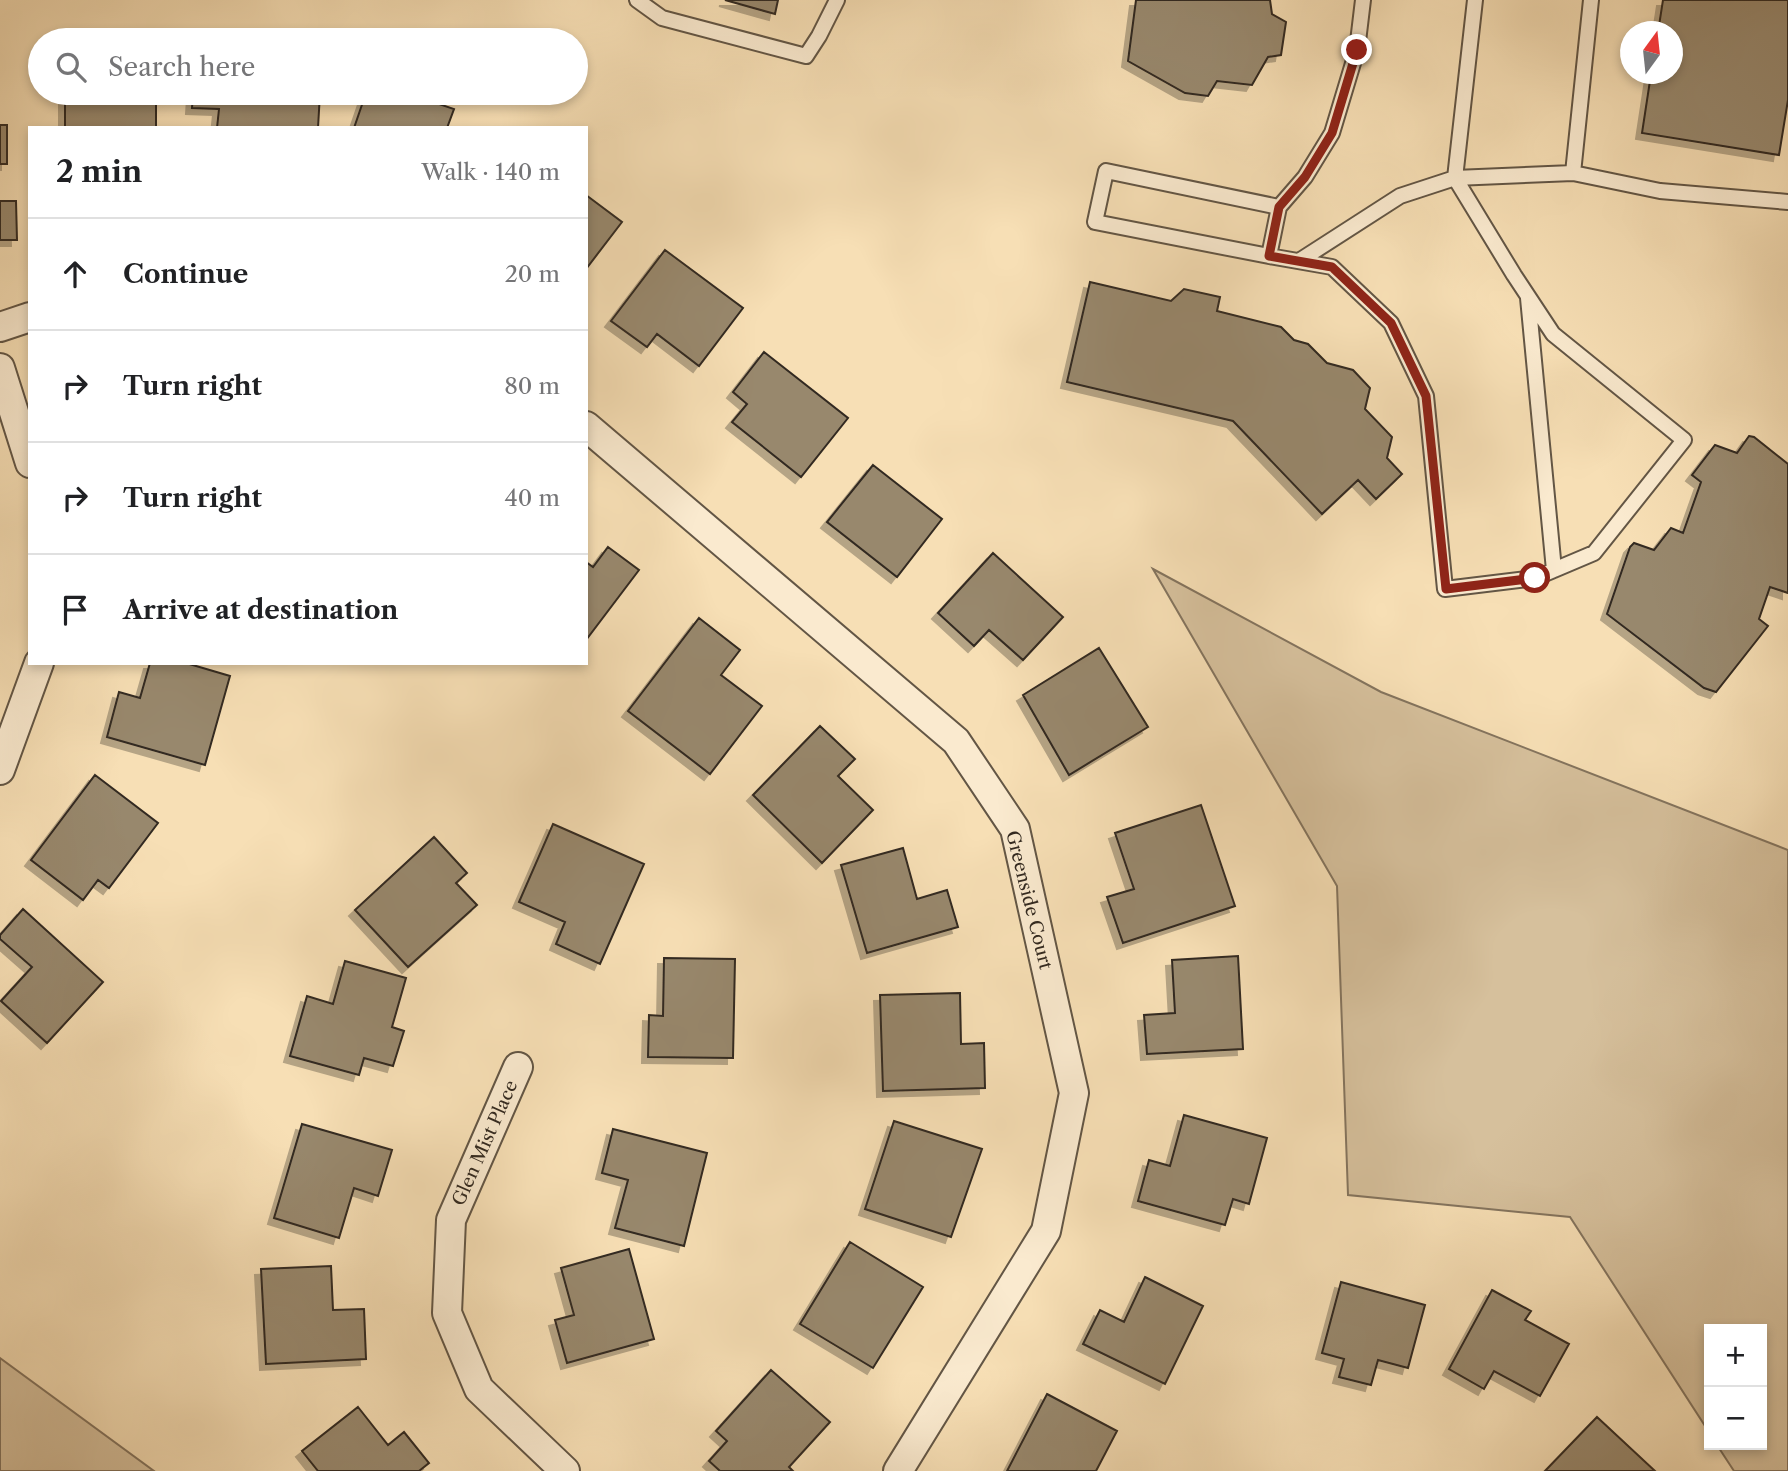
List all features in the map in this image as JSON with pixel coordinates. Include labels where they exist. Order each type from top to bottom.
[{"type":"street","points":[[0,327],[28,318]]},
{"type":"street","points":[[0,368],[28,457]]},
{"type":"street","name":"Greenside Court","points":[[588,428],[956,741],[1015,830],[1073,1093],[1046,1231],[898,1471]]},
{"type":"street","points":[[0,770],[38,665]]},
{"type":"street","name":"Glen Mist Place","points":[[518,1067],[451,1220],[447,1313],[479,1390],[565,1471]]},
{"type":"lane","points":[[637,0],[662,18],[806,56],[837,0]]},
{"type":"lane","points":[[1269,256],[1279,207],[1305,177],[1332,133],[1357,50],[1363,0]]},
{"type":"lane","points":[[1279,207],[1106,171],[1095,222],[1332,267],[1391,323],[1426,396],[1446,589],[1535,578],[1594,553],[1684,440],[1553,334],[1455,178],[1475,0]]},
{"type":"lane","points":[[1573,173],[1591,0]]},
{"type":"lane","points":[[1299,261],[1399,196],[1455,178],[1573,173],[1660,191],[1788,202]]},
{"type":"lane","points":[[1528,297],[1553,570]]},
{"type":"shaded area","points":[[1153,569],[1381,692],[1788,850],[1788,1471],[1734,1471],[1720,1450],[1767,1450],[1767,1324],[1704,1324],[1704,1424],[1570,1217],[1348,1195],[1337,886]]},
{"type":"shaded area","points":[[0,1358],[154,1471],[0,1471]]},
{"type":"building","points":[[725,0],[778,0],[775,14]]},
{"type":"building","points":[[1136,0],[1270,0],[1272,14],[1286,22],[1281,55],[1268,57],[1252,85],[1217,81],[1208,96],[1185,93],[1128,61]]},
{"type":"building","points":[[1663,0],[1788,0],[1788,100],[1779,155],[1642,133],[1649,84],[1683,84],[1683,21],[1660,21]]},
{"type":"building","points":[[65,105],[156,105],[156,126],[65,126]]},
{"type":"building","points":[[192,105],[319,105],[318,126],[217,126],[219,109],[192,108]]},
{"type":"building","points":[[362,105],[442,105],[454,109],[448,126],[355,126]]},
{"type":"building","points":[[0,125],[7,125],[7,164],[0,164]]},
{"type":"building","points":[[588,196],[622,222],[588,266]]},
{"type":"building","points":[[0,201],[16,201],[17,240],[0,240]]},
{"type":"building","points":[[665,250],[743,308],[699,366],[657,334],[647,347],[611,321]]},
{"type":"building","points":[[1090,282],[1171,301],[1184,289],[1220,297],[1217,311],[1281,327],[1294,340],[1308,344],[1327,363],[1353,370],[1370,388],[1365,409],[1392,437],[1387,458],[1402,474],[1376,499],[1358,480],[1322,514],[1233,421],[1067,382]]},
{"type":"building","points":[[764,352],[848,418],[801,477],[732,422],[747,404],[733,392]]},
{"type":"building","points":[[1749,436],[1754,437],[1788,464],[1788,593],[1770,587],[1759,619],[1768,626],[1716,692],[1704,688],[1607,614],[1630,547],[1634,543],[1654,550],[1671,528],[1683,533],[1701,482],[1692,475],[1715,445],[1737,453]]},
{"type":"building","points":[[873,465],[942,519],[897,577],[827,522]]},
{"type":"building","points":[[608,547],[639,570],[588,637],[588,563],[593,567]]},
{"type":"building","points":[[993,553],[1063,617],[1023,660],[989,630],[974,646],[938,613]]},
{"type":"building","points":[[699,618],[740,650],[721,675],[762,706],[710,774],[628,711]]},
{"type":"building","points":[[1099,648],[1148,727],[1069,775],[1023,695]]},
{"type":"building","points":[[149,665],[193,665],[230,676],[205,765],[107,737],[119,692],[140,698]]},
{"type":"building","points":[[820,726],[855,759],[838,776],[873,810],[822,863],[753,795]]},
{"type":"building","points":[[95,775],[158,823],[109,888],[98,880],[83,900],[31,860]]},
{"type":"building","points":[[1201,805],[1235,906],[1123,943],[1107,897],[1134,889],[1115,833]]},
{"type":"building","points":[[553,824],[644,864],[600,964],[556,944],[565,922],[519,902]]},
{"type":"building","points":[[434,837],[467,873],[456,883],[477,905],[408,967],[355,910]]},
{"type":"building","points":[[903,848],[917,899],[947,890],[958,927],[867,953],[841,865]]},
{"type":"building","points":[[23,909],[103,982],[47,1043],[1,1001],[32,967],[0,939],[0,935]]},
{"type":"building","points":[[1238,956],[1243,1049],[1147,1054],[1144,1015],[1175,1013],[1172,960]]},
{"type":"building","points":[[664,958],[735,959],[733,1058],[648,1057],[649,1015],[663,1016]]},
{"type":"building","points":[[345,961],[406,978],[392,1027],[404,1031],[393,1066],[364,1058],[359,1075],[290,1056],[307,996],[333,1004]]},
{"type":"building","points":[[960,993],[961,1044],[984,1043],[985,1088],[883,1091],[880,995]]},
{"type":"building","points":[[1184,1115],[1267,1138],[1249,1204],[1233,1199],[1225,1225],[1138,1201],[1149,1160],[1170,1166]]},
{"type":"building","points":[[894,1121],[982,1149],[951,1237],[865,1209]]},
{"type":"building","points":[[302,1124],[392,1150],[378,1196],[354,1188],[339,1238],[274,1218]]},
{"type":"building","points":[[613,1129],[707,1153],[684,1246],[615,1228],[628,1180],[602,1173]]},
{"type":"building","points":[[850,1242],[923,1287],[873,1368],[800,1324]]},
{"type":"building","points":[[629,1249],[654,1339],[567,1363],[555,1320],[574,1315],[561,1268]]},
{"type":"building","points":[[331,1266],[333,1310],[364,1309],[366,1359],[266,1364],[261,1269]]},
{"type":"building","points":[[1145,1277],[1203,1306],[1165,1384],[1083,1344],[1100,1310],[1124,1322]]},
{"type":"building","points":[[1341,1282],[1425,1305],[1408,1368],[1378,1360],[1371,1385],[1339,1377],[1344,1359],[1322,1353]]},
{"type":"building","points":[[1492,1290],[1531,1311],[1525,1320],[1569,1344],[1540,1396],[1494,1371],[1484,1389],[1449,1369]]},
{"type":"building","points":[[771,1370],[830,1422],[789,1467],[793,1471],[720,1471],[709,1461],[727,1441],[716,1431]]},
{"type":"building","points":[[1047,1394],[1117,1431],[1096,1471],[1007,1471]]},
{"type":"building","points":[[358,1407],[388,1445],[404,1432],[429,1463],[419,1471],[318,1471],[302,1451]]},
{"type":"building","points":[[1597,1417],[1655,1471],[1545,1471]]},
{"type":"route","points":[[1357,50],[1332,133],[1305,177],[1279,207],[1269,256],[1332,267],[1391,323],[1426,396],[1446,589],[1535,578]]}]
